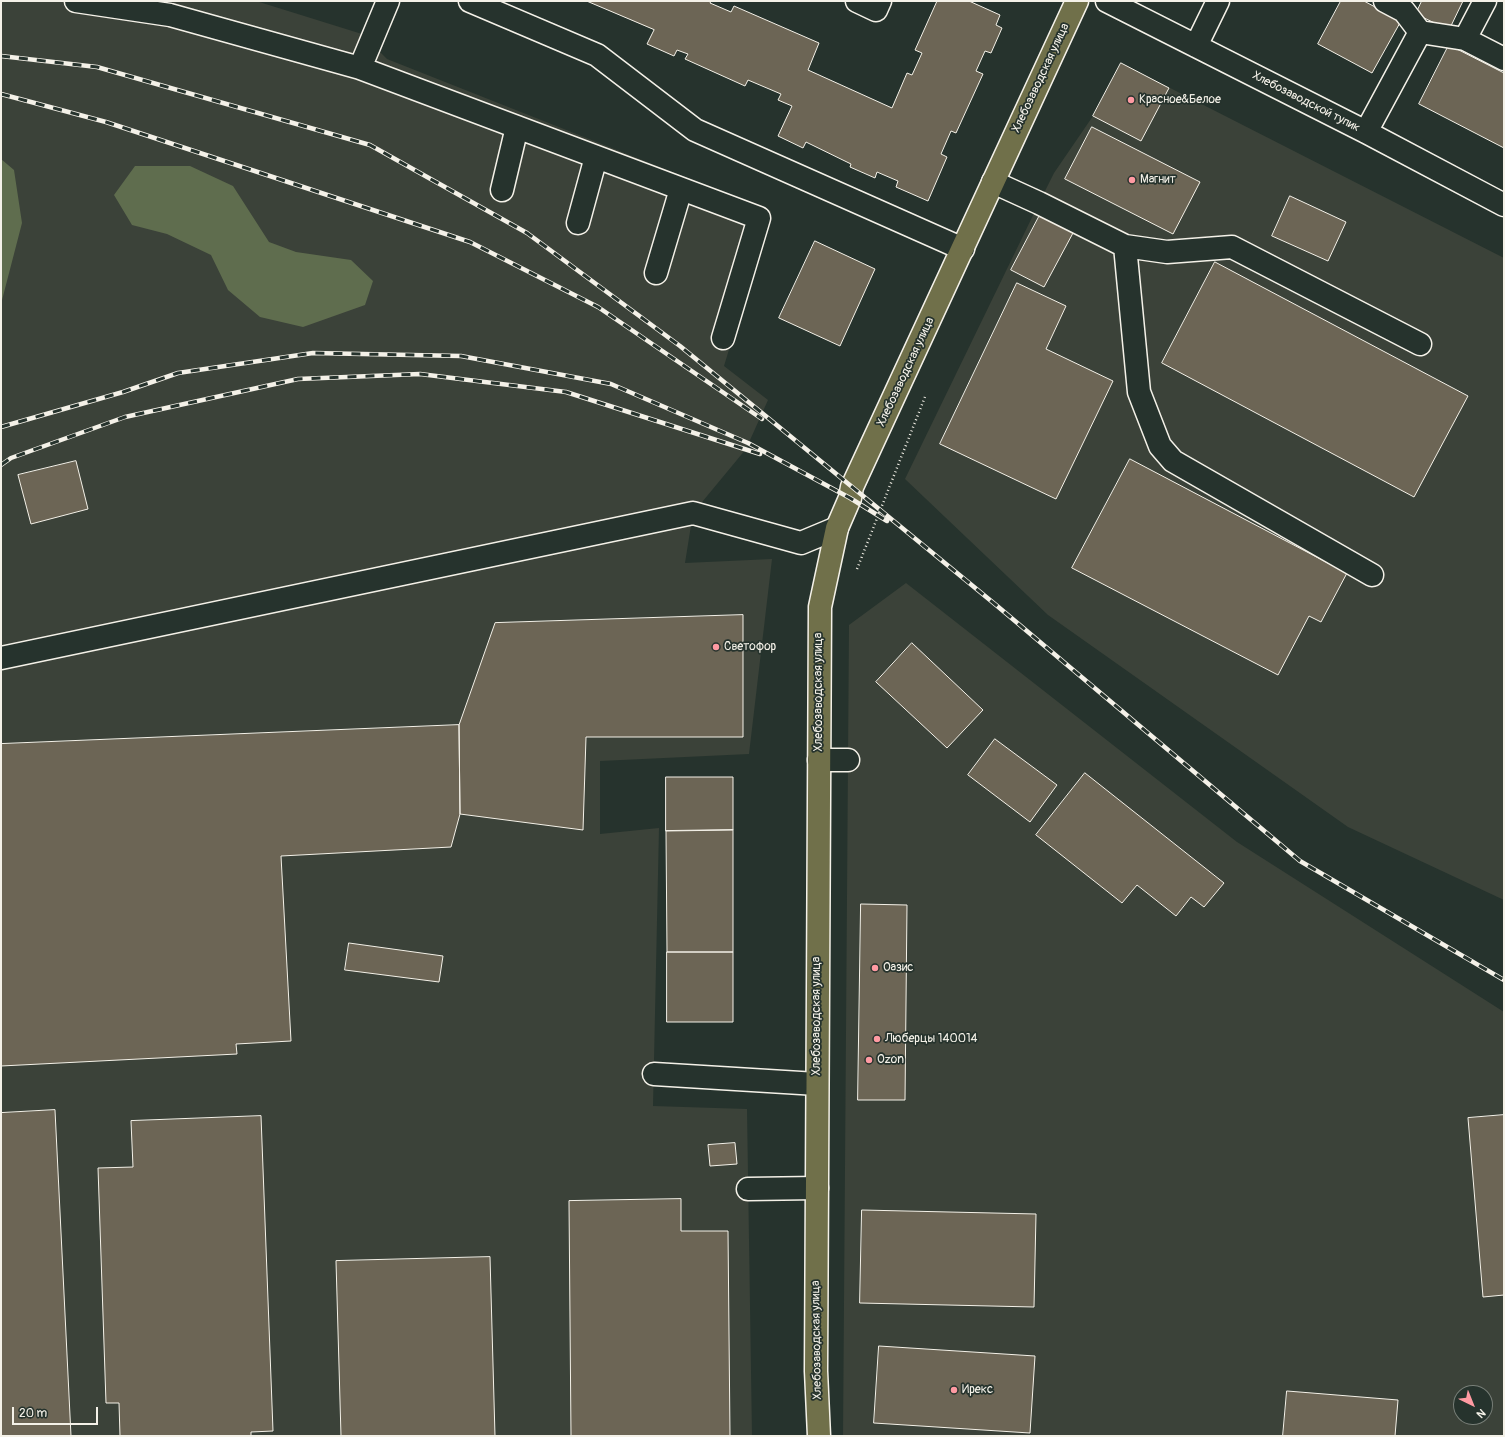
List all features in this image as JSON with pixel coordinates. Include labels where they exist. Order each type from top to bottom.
[{"type":"main road","name":"Хлебозаводская улица","points":[[819,1436],[816,1372],[820,607],[837,528],[850,498],[852,487],[1077,1]]},
{"type":"street","points":[[76,1],[170,15],[360,68],[759,218],[723,338]]},
{"type":"street","points":[[360,68],[388,1]]},
{"type":"street","points":[[470,1],[597,55],[695,130],[963,249]]},
{"type":"street","points":[[857,1],[876,10],[880,1]]},
{"type":"street","name":"Хлебозаводской тупик","points":[[1108,1],[1504,204]]},
{"type":"street","points":[[1196,46],[1218,1]]},
{"type":"street","points":[[1385,1],[1404,11],[1420,32],[1466,39],[1504,59]]},
{"type":"street","points":[[1466,39],[1485,1]]},
{"type":"street","points":[[1366,132],[1420,32]]},
{"type":"street","points":[[502,190],[517,127]]},
{"type":"street","points":[[578,223],[596,157]]},
{"type":"street","points":[[993,182],[1125,246],[1167,252],[1232,247],[1420,344]]},
{"type":"street","points":[[656,273],[681,189]]},
{"type":"street","points":[[1125,246],[1139,392],[1160,446],[1173,461],[1372,575]]},
{"type":"street","points":[[1,658],[693,513],[801,543],[837,528]]},
{"type":"street","points":[[819,760],[848,760]]},
{"type":"street","points":[[654,1074],[817,1084]]},
{"type":"street","points":[[748,1189],[817,1188]]},
{"type":"path","points":[[854,575],[926,393]]},
{"type":"shaded area","points":[[1,1],[256,1],[362,34],[387,59],[771,211],[724,366],[768,400],[746,449],[693,513],[685,563],[772,559],[749,754],[600,761],[600,834],[659,828],[653,1106],[747,1109],[752,1436],[1,1436]]},
{"type":"shaded area","points":[[1121,63],[1504,258],[1504,900],[1348,827],[1048,615],[905,479],[1054,173],[1093,116]]},
{"type":"shaded area","points":[[906,583],[1237,842],[1504,1012],[1504,1436],[843,1436],[849,625]]},
{"type":"green space","points":[[1,159],[14,170],[22,223],[1,304]]},
{"type":"green space","points":[[135,166],[190,166],[233,186],[269,242],[296,252],[351,260],[373,281],[365,305],[303,327],[260,317],[228,290],[211,255],[167,234],[132,225],[114,195]]},
{"type":"building","points":[[587,1],[711,1],[710,3],[731,12],[734,6],[819,43],[808,70],[892,108],[907,73],[912,75],[922,53],[915,50],[937,1],[969,1],[1000,15],[996,25],[1002,28],[991,53],[985,51],[976,71],[983,74],[956,133],[951,131],[941,154],[947,157],[928,201],[896,187],[898,181],[877,172],[875,178],[850,167],[851,164],[806,142],[803,148],[778,136],[792,106],[778,100],[781,94],[748,80],[745,86],[685,59],[688,54],[677,50],[674,56],[647,44],[654,30]]},
{"type":"building","points":[[1341,1],[1364,1],[1401,21],[1372,73],[1318,44]]},
{"type":"building","points":[[1422,1],[1463,1],[1449,30],[1416,14]]},
{"type":"building","points":[[1449,45],[1504,73],[1504,148],[1419,104]]},
{"type":"building","points":[[1121,63],[1169,88],[1141,141],[1093,116]]},
{"type":"building","name":"Магнит","points":[[1092,127],[1200,182],[1173,234],[1065,179]]},
{"type":"building","points":[[1290,196],[1346,222],[1328,261],[1272,236]]},
{"type":"building","points":[[1040,215],[1073,233],[1044,287],[1011,270]]},
{"type":"building","points":[[815,241],[875,269],[840,346],[779,318]]},
{"type":"building","points":[[1215,262],[1468,396],[1414,497],[1162,363]]},
{"type":"building","points":[[1017,283],[1066,306],[1046,349],[1113,381],[1056,499],[940,444]]},
{"type":"building","points":[[1130,459],[1347,573],[1321,622],[1309,616],[1278,675],[1072,568]]},
{"type":"building","points":[[76,461],[88,509],[31,524],[18,475]]},
{"type":"building","points":[[743,615],[743,737],[586,737],[583,830],[460,814],[459,725],[495,623]]},
{"type":"building","points":[[912,643],[983,710],[947,748],[876,682]]},
{"type":"building","points":[[459,725],[460,814],[451,847],[281,856],[291,1041],[236,1044],[237,1054],[1,1066],[1,744]]},
{"type":"building","points":[[995,739],[1057,785],[1030,822],[968,775]]},
{"type":"building","points":[[1085,773],[1224,883],[1204,907],[1191,897],[1176,916],[1137,885],[1122,903],[1036,835]]},
{"type":"building","points":[[666,777],[733,777],[733,830],[666,831]]},
{"type":"building","points":[[733,830],[733,952],[667,952],[666,831]]},
{"type":"building","points":[[861,904],[907,905],[905,1100],[858,1100]]},
{"type":"building","points":[[349,943],[443,956],[439,982],[345,970]]},
{"type":"building","points":[[667,952],[733,952],[733,1022],[667,1022]]},
{"type":"building","points":[[55,1110],[71,1436],[1,1436],[1,1113]]},
{"type":"building","points":[[1504,1115],[1504,1295],[1483,1297],[1468,1118]]},
{"type":"building","points":[[261,1116],[273,1431],[251,1432],[251,1436],[120,1436],[119,1403],[106,1403],[98,1168],[133,1167],[131,1121]]},
{"type":"building","points":[[735,1143],[737,1164],[710,1166],[708,1145]]},
{"type":"building","points":[[681,1199],[681,1231],[728,1231],[730,1436],[571,1436],[569,1201]]},
{"type":"building","points":[[862,1210],[1036,1214],[1034,1307],[860,1303]]},
{"type":"building","points":[[490,1257],[495,1436],[341,1436],[336,1261]]},
{"type":"building","name":"Ирекс","points":[[879,1346],[1035,1356],[1030,1433],[874,1423]]},
{"type":"building","points":[[1287,1391],[1398,1400],[1395,1436],[1283,1436]]},
{"type":"railway","points":[[1,56],[97,67],[370,145],[527,233],[680,346],[996,605],[1300,861],[1504,980]]},
{"type":"railway","points":[[1,94],[106,122],[470,242],[598,307],[762,419]]},
{"type":"railway","points":[[1,427],[123,392],[178,373],[313,353],[461,356],[611,384],[748,443],[850,498],[887,521]]},
{"type":"railway","points":[[1,465],[11,458],[125,417],[298,379],[420,374],[566,392],[760,454]]},
{"type":"place","name":"Красное&Белое","points":[[1131,100]]},
{"type":"place","name":"Магнит","points":[[1132,180]]},
{"type":"place","name":"Светофор","points":[[716,647]]},
{"type":"place","name":"Оазис","points":[[875,968]]},
{"type":"place","name":"Люберцы 140014","points":[[877,1039]]},
{"type":"place","name":"Ozon","points":[[869,1060]]},
{"type":"place","name":"Ирекс","points":[[954,1390]]}]
